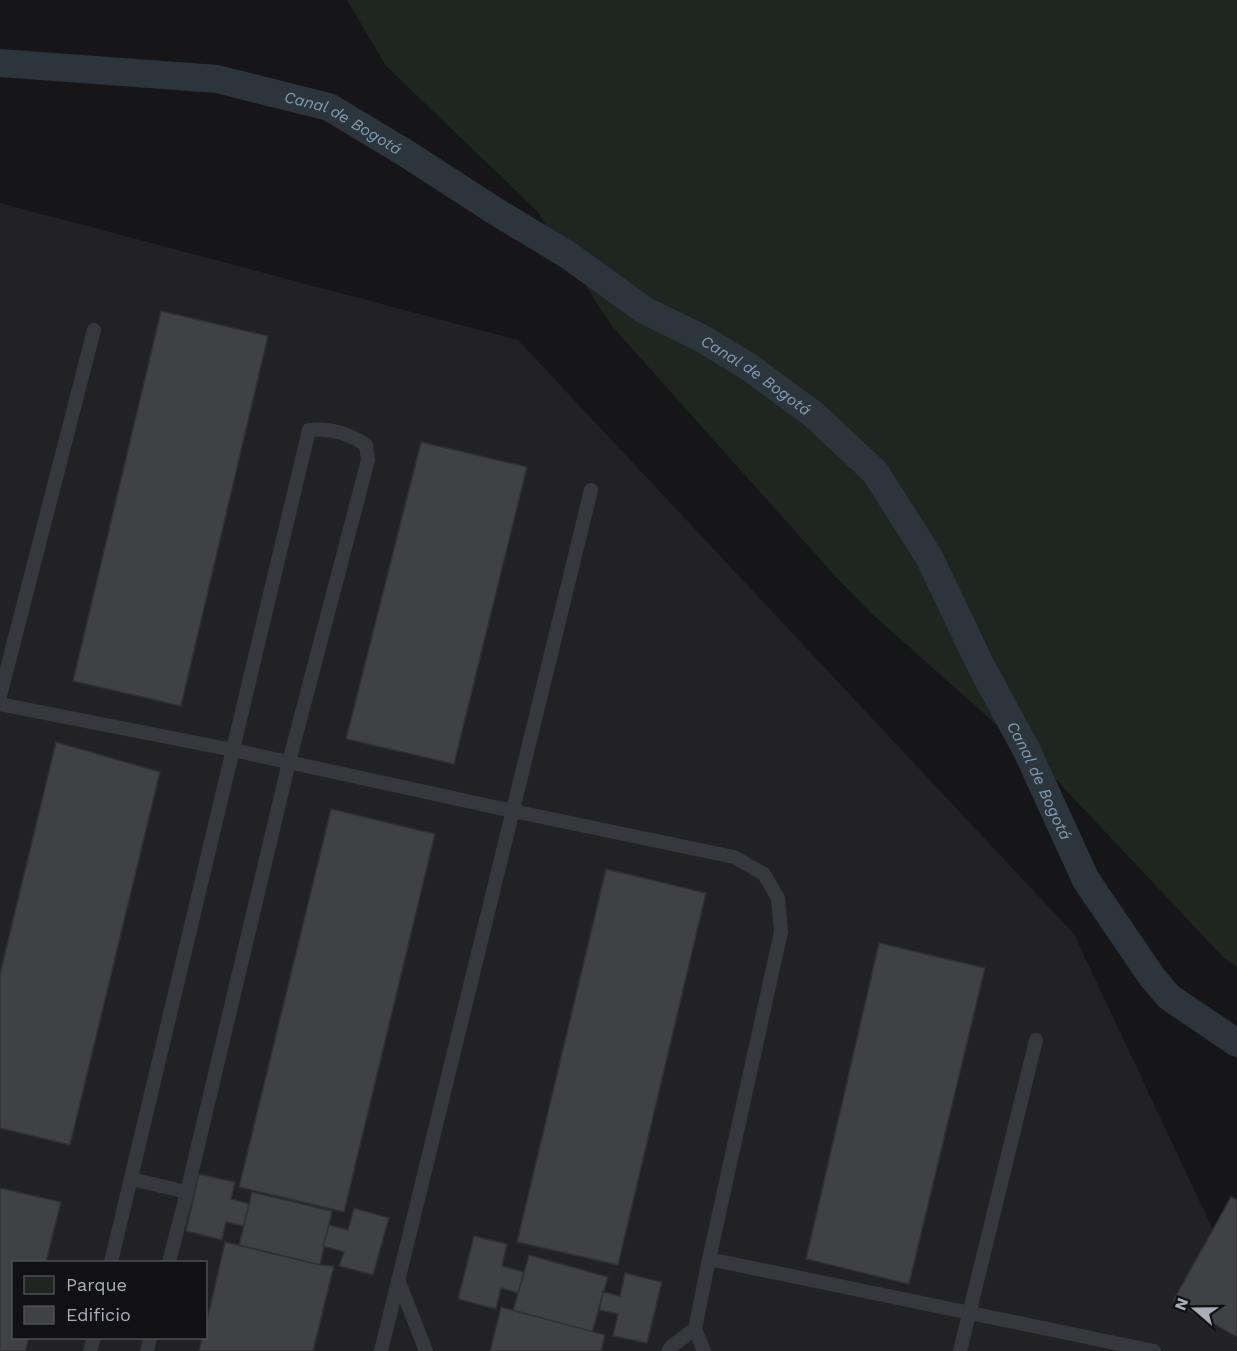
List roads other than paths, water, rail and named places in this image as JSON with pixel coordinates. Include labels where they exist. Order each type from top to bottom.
[{"type":"lane","points":[[0,696],[94,330]]},
{"type":"lane","points":[[111,1261],[309,430],[322,429],[353,436],[366,445],[368,460],[289,762],[170,1261]]},
{"type":"lane","points":[[381,1351],[591,490]]},
{"type":"lane","points":[[0,704],[233,750],[734,857],[764,874],[778,898],[781,932],[695,1329],[704,1351]]},
{"type":"lane","points":[[960,1351],[1036,1040]]},
{"type":"lane","points":[[131,1179],[187,1192]]},
{"type":"lane","points":[[709,1259],[1154,1351]]},
{"type":"lane","points":[[399,1282],[426,1351]]},
{"type":"lane","points":[[668,1351],[695,1329]]},
{"type":"waterway","name":"Canal de Bogotá","points":[[0,63],[217,79],[329,107],[568,255],[644,310],[703,339],[749,367],[813,414],[875,472],[929,557],[981,666],[1027,751],[1086,880],[1152,977],[1169,997],[1237,1043]]}]
